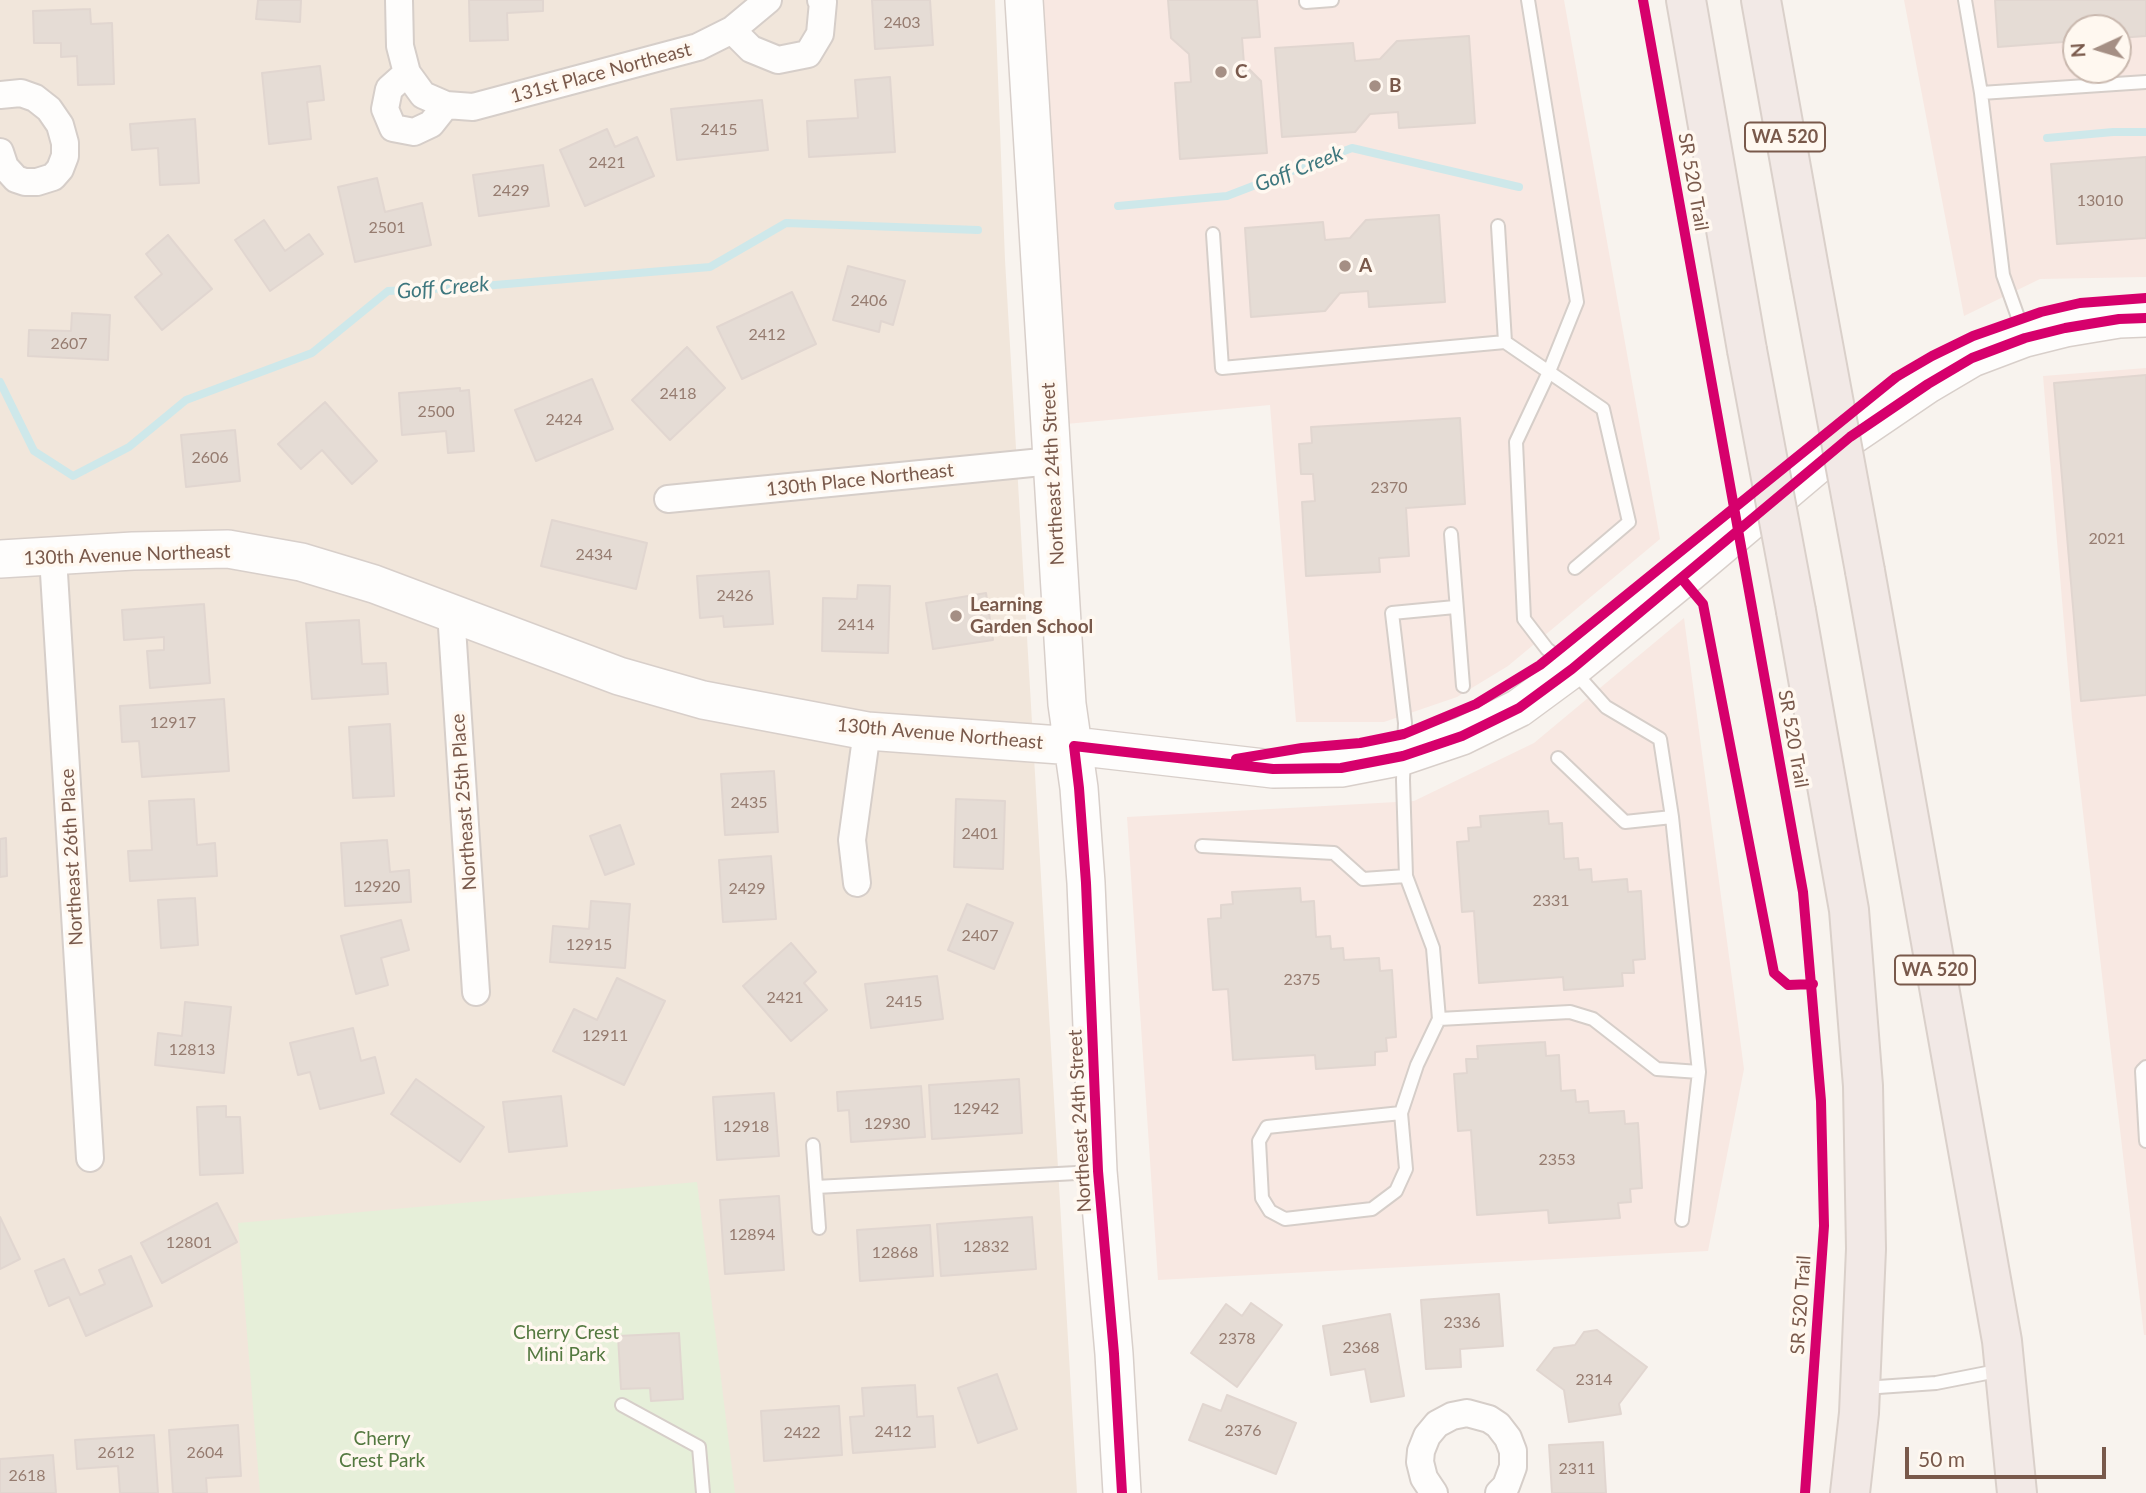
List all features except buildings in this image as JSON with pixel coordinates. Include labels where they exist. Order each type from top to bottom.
[{"type":"highway","points":[[1686,0],[1849,910],[1863,1099],[1866,1249],[1860,1388],[1850,1493]]},
{"type":"highway","name":"WA 520","points":[[1761,0],[2002,1341],[2017,1493]]},
{"type":"street","points":[[399,0],[400,46],[407,73],[434,100],[431,124],[414,132],[393,128],[385,108],[389,89],[407,73]]},
{"type":"street","name":"131st Place Northeast","points":[[434,100],[473,107],[698,47],[732,30],[768,0]]},
{"type":"street","points":[[732,30],[751,49],[778,60],[808,54],[820,34],[821,0]]},
{"type":"street","name":"Northeast 24th Street","points":[[1024,0],[1067,704],[1079,789],[1086,883],[1098,1171],[1114,1354],[1122,1493]]},
{"type":"street","points":[[0,95],[21,93],[35,98],[49,109],[60,125],[65,156],[60,169],[53,177],[37,182],[25,182],[16,178],[5,167],[0,152]]},
{"type":"street","name":"130th Avenue Northeast","points":[[0,559],[133,551],[228,550],[301,562],[374,584],[619,676],[703,700],[867,731],[1074,747],[1273,769],[1341,768],[1403,756],[1462,736],[1519,708],[1572,669],[1850,437],[1972,358],[2025,338],[2065,328],[2119,318],[2146,318]]},
{"type":"street","name":"130th Place Northeast","points":[[668,499],[1052,461]]},
{"type":"street","name":"Northeast 26th Place","points":[[54,556],[90,1158]]},
{"type":"street","name":"Northeast 25th Place","points":[[451,612],[476,992]]},
{"type":"street","points":[[857,883],[852,839],[867,731]]},
{"type":"street","points":[[1428,1491],[1420,1462],[1427,1436],[1437,1424],[1451,1416],[1468,1413],[1489,1419],[1508,1438],[1513,1451],[1513,1467],[1506,1486],[1499,1493]]},
{"type":"lane","points":[[1306,0],[1332,0]]},
{"type":"lane","points":[[1528,0],[1577,302],[1548,374],[1516,442],[1524,619],[1547,649],[1572,669],[1606,707],[1660,739],[1672,817],[1699,1072],[1682,1220]]},
{"type":"lane","points":[[1965,0],[1981,93],[2003,275],[2025,338]]},
{"type":"lane","points":[[1981,93],[2146,82]]},
{"type":"lane","points":[[1498,226],[1505,342]]},
{"type":"lane","points":[[1213,234],[1222,368],[1505,342],[1548,374],[1603,409],[1629,522],[1574,568]]},
{"type":"lane","points":[[1451,534],[1463,686]]},
{"type":"lane","points":[[1401,1113],[1267,1127],[1258,1141],[1262,1198],[1270,1211],[1285,1219],[1372,1209],[1396,1191],[1406,1169],[1401,1113],[1417,1065],[1440,1019],[1433,948],[1406,876],[1403,756],[1405,723],[1392,613],[1455,607]]},
{"type":"lane","points":[[1558,758],[1625,822],[1672,817]]},
{"type":"lane","points":[[1202,846],[1334,853],[1363,879],[1406,876]]},
{"type":"lane","points":[[1440,1019],[1570,1012],[1593,1019],[1657,1069],[1699,1072]]},
{"type":"lane","points":[[2146,1067],[2142,1071],[2146,1141]]},
{"type":"lane","points":[[813,1145],[819,1228]]},
{"type":"lane","points":[[816,1188],[1098,1171]]},
{"type":"lane","points":[[1860,1388],[1936,1383],[2005,1370]]},
{"type":"lane","points":[[622,1405],[699,1447],[703,1493]]},
{"type":"shaded area","points":[[0,0],[995,0],[1005,260],[1077,1493],[0,1493]]},
{"type":"shaded area","points":[[1041,0],[1564,0],[1660,539],[1508,666],[1457,697],[1384,722],[1296,722],[1270,405],[1066,424]]},
{"type":"shaded area","points":[[1904,0],[2146,0],[2146,277],[2040,279],[1964,316]]},
{"type":"shaded area","points":[[2146,368],[2144,1335],[2072,718],[2043,376]]},
{"type":"shaded area","points":[[1684,618],[1744,1069],[1708,1251],[1158,1280],[1127,817],[1414,801],[1534,743]]},
{"type":"green space","name":"Cherry Crest Mini Park","points":[[697,1182],[735,1493],[260,1493],[238,1223]]},
{"type":"waterway","name":"Goff Creek","points":[[2047,138],[2146,132]]},
{"type":"waterway","name":"Goff Creek","points":[[1118,206],[1227,196],[1352,148],[1519,187]]},
{"type":"waterway","name":"Goff Creek","points":[[0,382],[34,451],[73,476],[129,447],[186,400],[312,353],[388,291],[471,287],[710,267],[786,223],[978,230]]},
{"type":"cycle path","name":"SR 520 Trail","points":[[1643,0],[1803,892],[1821,1101],[1824,1226],[1805,1493]]},
{"type":"cycle path","points":[[1236,759],[1302,748],[1360,743],[1404,734],[1476,704],[1540,665],[1896,377],[1973,336],[2041,312],[2080,303],[2146,298]]},
{"type":"cycle path","points":[[1122,1493],[1114,1354],[1098,1171],[1086,883],[1074,746],[1273,769],[1341,768],[1403,756],[1462,736],[1519,708],[1572,669],[1850,437],[1928,384],[1972,358],[2025,338],[2119,319],[2146,318]]},
{"type":"cycle path","points":[[1682,579],[1703,604],[1774,973],[1788,985],[1813,984]]},
{"type":"place","name":"C","points":[[1221,72]]},
{"type":"place","name":"B","points":[[1375,86]]},
{"type":"place","name":"A","points":[[1345,266]]},
{"type":"place","name":"Learning Garden School","points":[[956,616]]},
{"type":"park label","name":"Cherry Crest Park","points":[[382,1450]]}]
